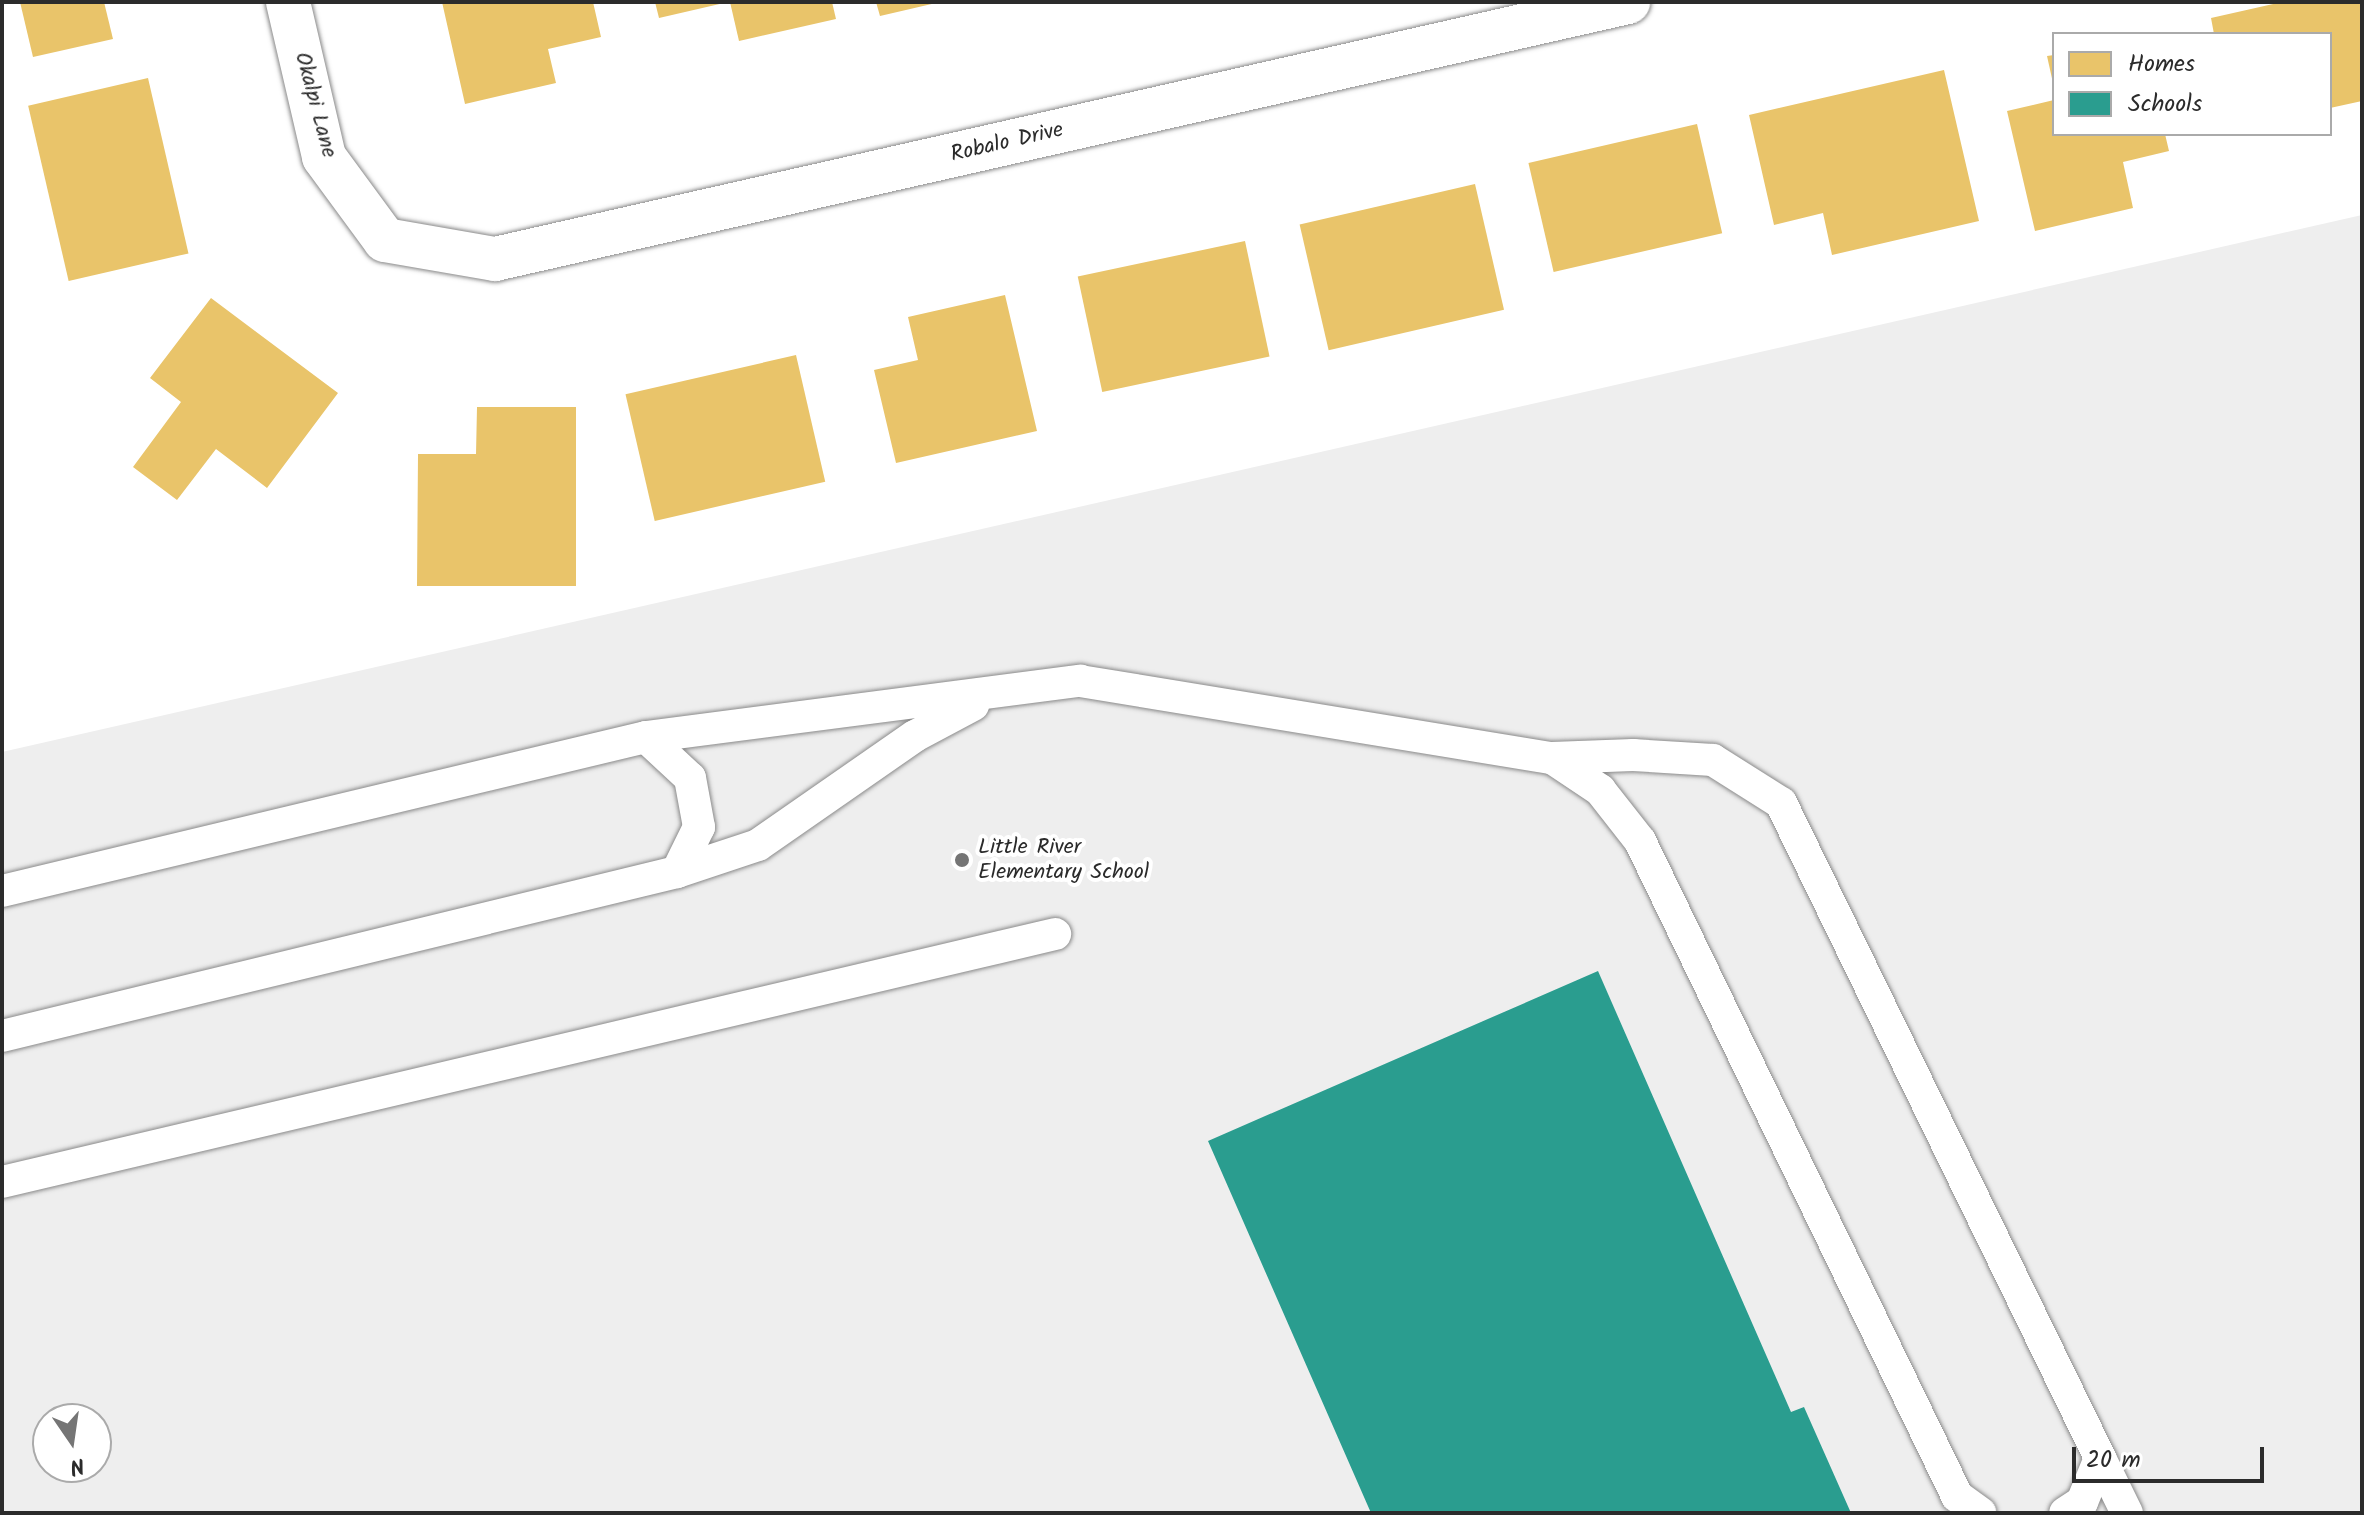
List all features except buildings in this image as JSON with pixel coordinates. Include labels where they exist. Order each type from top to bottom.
[{"type":"street","name":"Okalpi Lane","points":[[288,2],[324,157],[385,240]]},
{"type":"street","name":"Robalo Drive","points":[[385,240],[495,259],[1628,2]]},
{"type":"lane","points":[[2,891],[646,737],[991,695],[1080,681],[1552,758],[1633,755],[1713,760],[1781,803],[2127,1513]]},
{"type":"lane","points":[[2,1036],[677,872],[758,845],[915,736],[991,695]]},
{"type":"lane","points":[[646,737],[690,778],[699,827],[677,872]]},
{"type":"lane","points":[[1552,758],[1600,790],[1640,841],[1968,1507]]},
{"type":"lane","points":[[2,1182],[1055,934]]},
{"type":"lane","points":[[2065,1513],[2082,1502],[2100,1458]]},
{"type":"shaded area","name":"Little River Elementary School","points":[[2362,215],[2362,1513],[2,1513],[2,752]]},
{"type":"place","name":"Little River Elementary School","points":[[962,860]]}]
